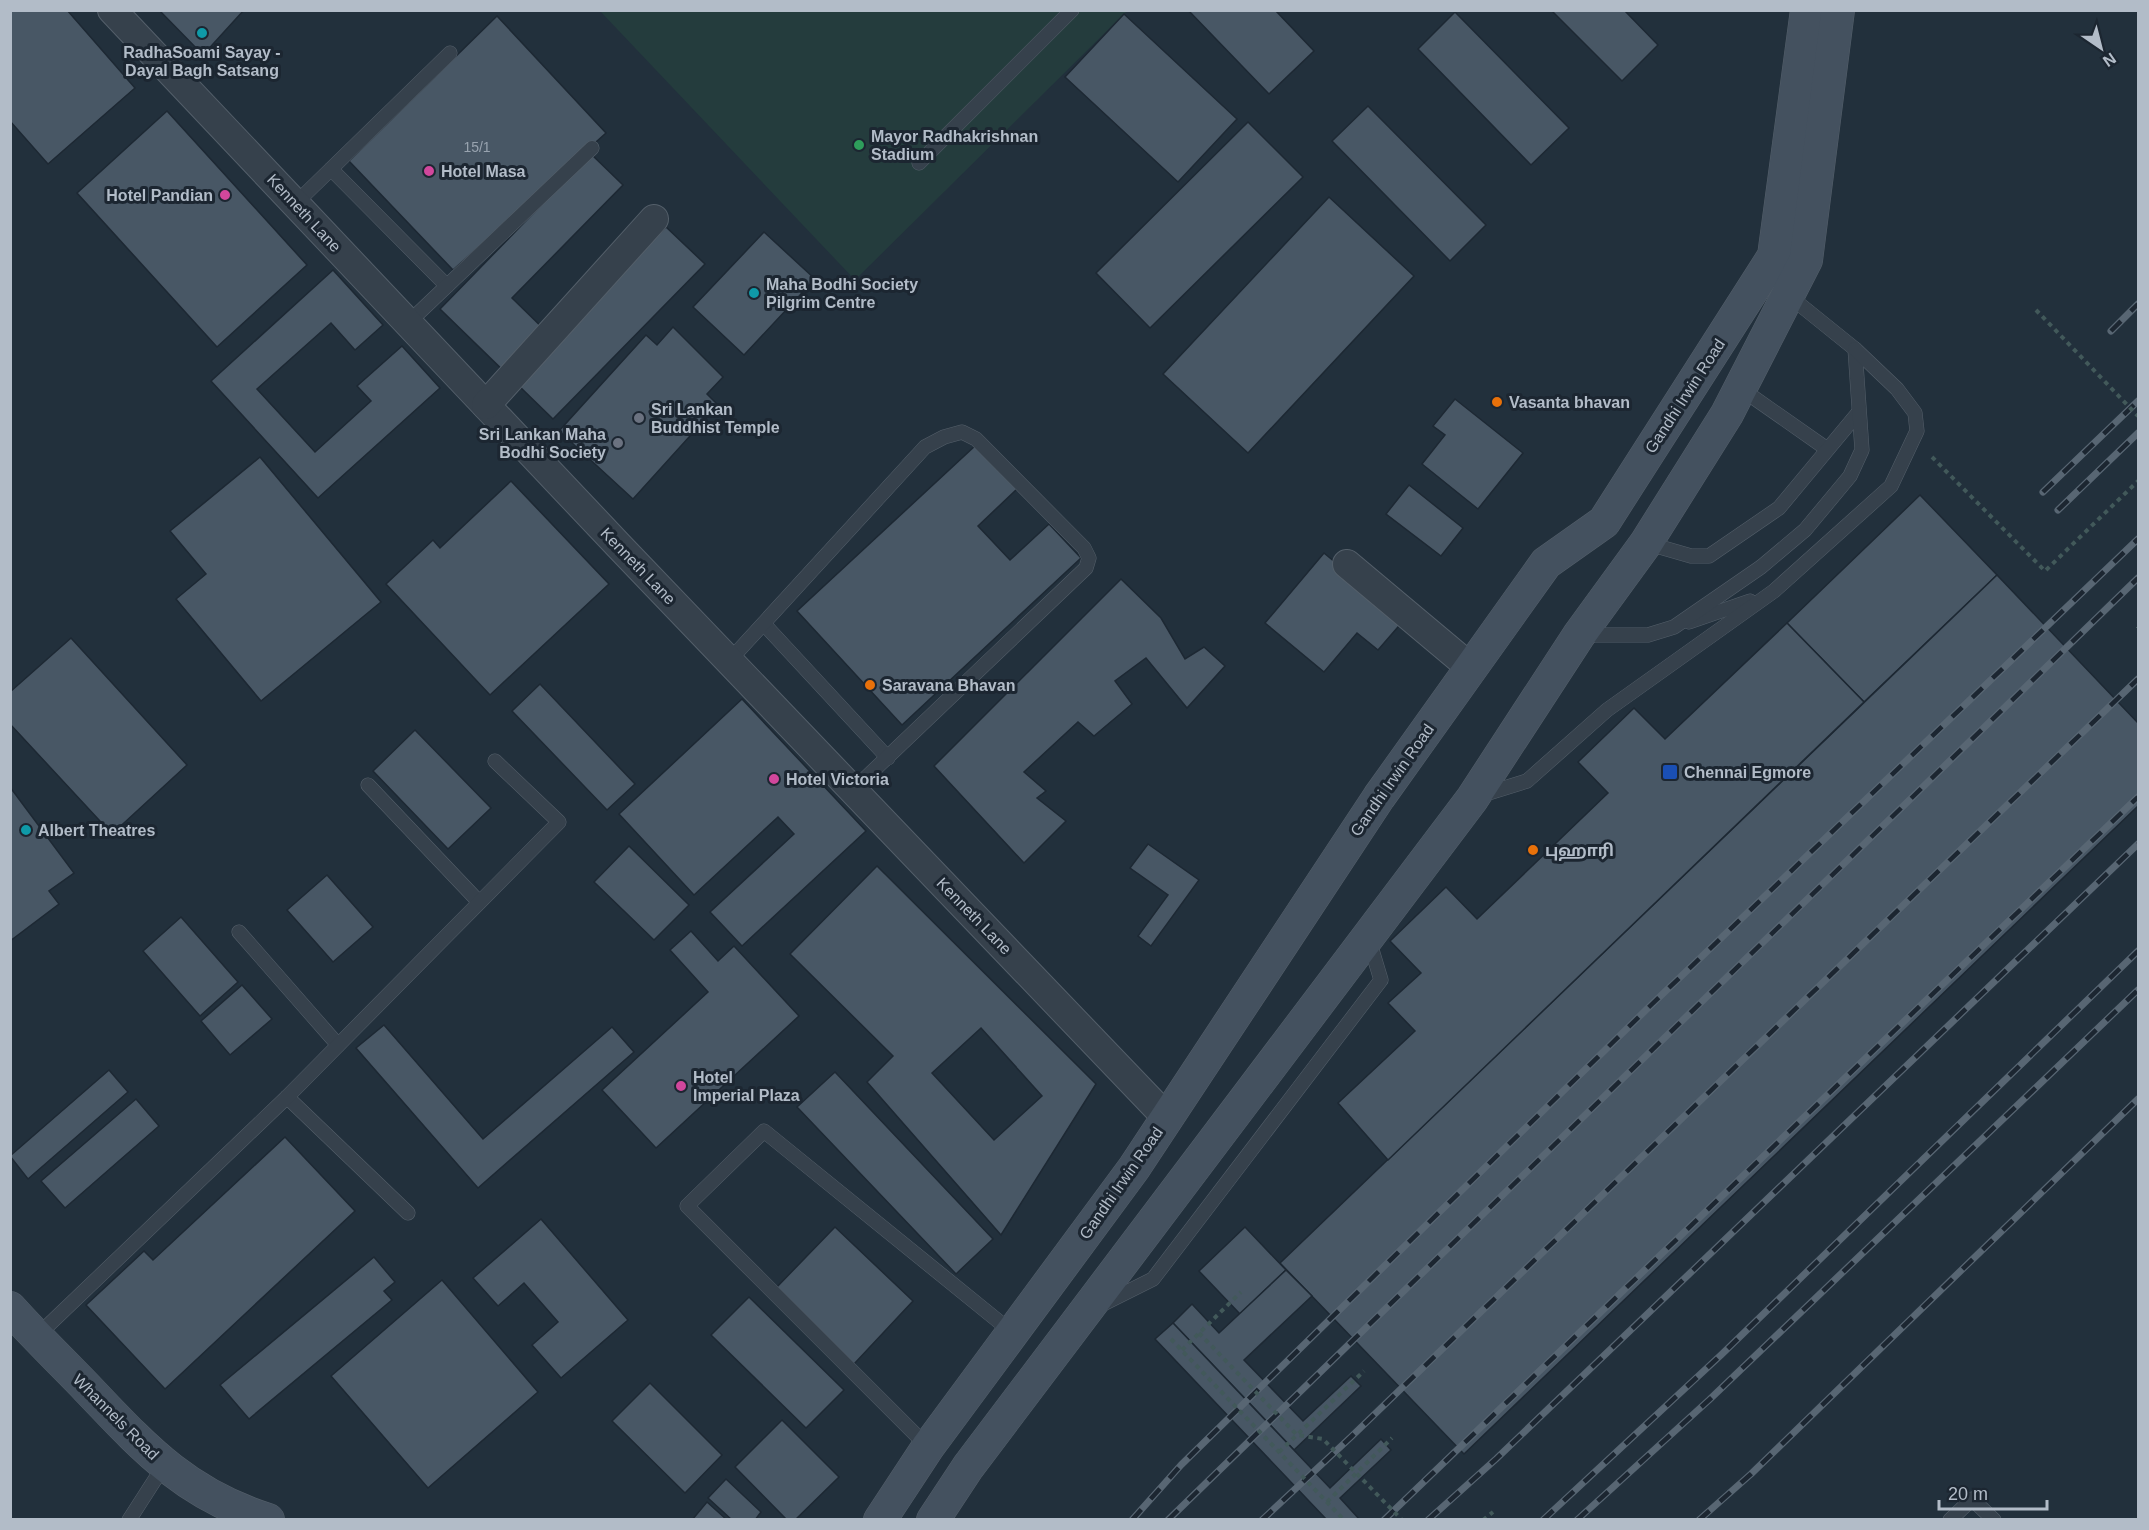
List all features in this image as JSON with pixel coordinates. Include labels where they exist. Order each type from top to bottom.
[{"type":"main road","name":"Gandhi Irwin Road","points":[[880,1520],[928,1447],[1134,1168],[1378,797],[1546,563],[1604,522],[1774,256],[1807,10]]},
{"type":"main road","points":[[933,1520],[968,1467],[1472,799],[1579,635],[1647,543],[1727,414],[1806,260],[1838,10]]},
{"type":"main road","name":"Whannels Road","points":[[10,1308],[24,1335],[124,1450],[156,1478],[191,1501],[233,1520]]},
{"type":"main road","name":"Whannels Road","points":[[24,1335],[173,1473],[218,1502],[268,1520]]},
{"type":"street","name":"Kenneth Lane","points":[[112,10],[729,661],[1167,1118]]},
{"type":"street","points":[[486,405],[654,219]]},
{"type":"street","points":[[1347,564],[1471,668]]},
{"type":"lane","points":[[919,163],[1072,10]]},
{"type":"lane","points":[[295,204],[450,54]]},
{"type":"lane","points":[[408,323],[592,148]]},
{"type":"lane","points":[[331,169],[447,286]]},
{"type":"lane","points":[[1472,799],[1527,781],[1606,710],[1774,591],[1891,486],[1917,431],[1915,413],[1903,397],[1855,349],[1788,295]]},
{"type":"lane","points":[[1674,627],[1761,567],[1805,530],[1850,476],[1862,450],[1855,349]]},
{"type":"lane","points":[[1739,388],[1827,449]]},
{"type":"lane","points":[[1647,543],[1691,556],[1709,556],[1779,508],[1858,412]]},
{"type":"lane","points":[[729,661],[925,447],[944,437],[962,432],[976,439],[1084,548],[1089,558],[1086,568],[854,790]]},
{"type":"lane","points":[[1579,635],[1648,635],[1719,614],[1774,591]]},
{"type":"lane","points":[[764,624],[888,758]]},
{"type":"lane","points":[[24,1335],[287,1097],[559,822],[495,761]]},
{"type":"lane","points":[[368,785],[479,902]]},
{"type":"lane","points":[[239,932],[338,1045]]},
{"type":"lane","points":[[287,1097],[408,1213]]},
{"type":"lane","points":[[928,1447],[687,1206],[764,1131],[1013,1333]]},
{"type":"lane","points":[[129,1520],[156,1478]]},
{"type":"lane","points":[[1950,1520],[1972,1499],[1994,1520]]},
{"type":"path","points":[[2036,310],[2139,416]]},
{"type":"path","points":[[1931,456],[2045,571],[2139,481]]},
{"type":"path","points":[[1182,1350],[1240,1292]]},
{"type":"path","points":[[1199,1333],[1297,1435],[1323,1439],[1402,1520]]},
{"type":"path","points":[[1171,1339],[1344,1520]]},
{"type":"path","points":[[1279,1452],[1364,1371]]},
{"type":"path","points":[[1327,1502],[1392,1438]]},
{"type":"path","points":[[1483,1520],[1493,1512]]},
{"type":"green space","name":"Mayor Radhakrishnan Stadium","points":[[600,11],[1127,11],[855,280]]},
{"type":"building","points":[[10,10],[67,10],[135,88],[48,164],[10,121]]},
{"type":"building","name":"RadhaSoami Sayay - Dayal Bagh Satsang","points":[[159,10],[244,10],[203,55]]},
{"type":"building","points":[[1188,10],[1275,10],[1314,51],[1269,94]]},
{"type":"building","points":[[1551,10],[1624,10],[1658,45],[1622,81]]},
{"type":"building","points":[[1455,12],[1569,128],[1531,165],[1418,49]]},
{"type":"building","points":[[1124,14],[1237,119],[1178,182],[1065,77]]},
{"type":"building","points":[[497,16],[606,133],[453,270],[349,161]]},
{"type":"building","points":[[1368,106],[1486,225],[1450,261],[1332,141]]},
{"type":"building","points":[[167,111],[307,265],[217,347],[77,193]]},
{"type":"building","points":[[1248,122],[1303,177],[1150,328],[1096,273]]},
{"type":"building","points":[[591,154],[623,185],[512,298],[555,340],[666,227],[705,264],[553,419],[440,309]]},
{"type":"building","points":[[1329,197],[1414,276],[1248,453],[1163,374]]},
{"type":"building","name":"Maha Bodhi Society Pilgrim Centre","points":[[764,232],[815,279],[744,355],[693,307]]},
{"type":"building","points":[[333,270],[383,325],[355,350],[331,323],[257,389],[315,452],[371,401],[357,386],[402,346],[440,388],[318,498],[211,381]]},
{"type":"building","name":"Sri Lankan Buddhist Temple","points":[[673,327],[723,377],[707,394],[718,405],[633,499],[559,431],[646,335],[657,345]]},
{"type":"building","points":[[1455,399],[1523,453],[1478,509],[1422,464],[1445,435],[1433,426]]},
{"type":"building","points":[[976,445],[1017,489],[978,526],[1010,560],[1049,524],[1081,558],[902,725],[797,611]]},
{"type":"building","points":[[260,457],[381,602],[261,701],[176,599],[206,574],[170,531]]},
{"type":"building","points":[[511,481],[609,584],[490,695],[386,584],[433,540],[440,548]]},
{"type":"building","points":[[1409,485],[1463,528],[1441,556],[1386,514]]},
{"type":"building","points":[[1920,495],[1997,575],[1864,702],[1787,623]]},
{"type":"building","points":[[1324,553],[1404,620],[1378,650],[1357,633],[1324,672],[1265,623]]},
{"type":"building","points":[[1997,575],[2138,723],[2138,806],[1464,1454],[1280,1263]]},
{"type":"building","points":[[1121,579],[1161,618],[1185,659],[1204,647],[1225,666],[1187,708],[1146,658],[1115,681],[1132,704],[1094,736],[1078,722],[1024,772],[1046,791],[1037,798],[1066,821],[1024,863],[934,766]]},
{"type":"building","points":[[1787,623],[1864,702],[1388,1160],[1338,1103],[1415,1031],[1388,1003],[1421,973],[1390,941],[1446,887],[1477,919],[1608,793],[1578,762],[1634,708],[1665,739]]},
{"type":"building","points":[[71,638],[187,765],[112,834],[10,724],[10,692]]},
{"type":"building","points":[[540,684],[635,784],[607,810],[512,711]]},
{"type":"building","points":[[742,699],[866,831],[742,946],[710,912],[794,834],[778,817],[694,895],[619,814]]},
{"type":"building","points":[[415,730],[491,808],[448,849],[373,771]]},
{"type":"building","name":"Albert Theatres","points":[[10,787],[74,873],[49,891],[59,904],[10,941]]},
{"type":"building","points":[[1148,844],[1199,880],[1151,946],[1138,936],[1168,895],[1130,868]]},
{"type":"building","points":[[629,846],[689,905],[654,940],[594,882]]},
{"type":"building","points":[[877,866],[1096,1084],[1001,1235],[867,1082],[893,1056],[790,954]],"holes":[[[981,1028],[1042,1096],[994,1140],[932,1073]]]},
{"type":"building","points":[[327,875],[373,927],[333,962],[287,910]]},
{"type":"building","points":[[181,917],[238,982],[200,1016],[143,951]]},
{"type":"building","points":[[691,931],[718,961],[734,946],[799,1016],[656,1148],[602,1090],[708,992],[670,950]]},
{"type":"building","points":[[242,985],[272,1019],[230,1055],[201,1021]]},
{"type":"building","points":[[384,1025],[483,1139],[612,1027],[634,1052],[478,1188],[356,1048]]},
{"type":"building","points":[[109,1070],[128,1092],[28,1179],[10,1156]]},
{"type":"building","points":[[835,1072],[993,1239],[956,1274],[797,1107]]},
{"type":"building","points":[[136,1099],[159,1126],[65,1208],[41,1181]]},
{"type":"building","points":[[285,1137],[355,1211],[165,1389],[86,1305],[144,1251],[153,1260]]},
{"type":"building","points":[[541,1219],[628,1320],[561,1378],[532,1345],[558,1322],[524,1283],[498,1306],[473,1278]]},
{"type":"building","points":[[835,1227],[913,1301],[854,1364],[775,1289]]},
{"type":"building","points":[[1245,1227],[1286,1270],[1240,1314],[1199,1271]]},
{"type":"building","points":[[374,1257],[395,1282],[384,1291],[392,1300],[249,1419],[220,1385]]},
{"type":"building","points":[[1286,1270],[1312,1296],[1244,1360],[1303,1421],[1351,1376],[1361,1386],[1294,1450],[1173,1323],[1192,1304],[1219,1333]]},
{"type":"building","points":[[442,1280],[538,1392],[428,1488],[331,1376]]},
{"type":"building","points":[[749,1297],[844,1390],[806,1428],[711,1335]]},
{"type":"building","points":[[1173,1323],[1330,1488],[1381,1439],[1391,1450],[1340,1498],[1360,1520],[1327,1520],[1155,1339]]},
{"type":"building","points":[[650,1383],[722,1455],[685,1493],[612,1421]]},
{"type":"building","points":[[782,1420],[839,1477],[795,1520],[787,1520],[735,1467]]},
{"type":"building","points":[[726,1479],[761,1512],[755,1520],[732,1520],[708,1498]]},
{"type":"building","points":[[707,1502],[727,1520],[692,1520]]},
{"type":"railway","points":[[2111,331],[2138,304]]},
{"type":"railway","points":[[2043,492],[2138,401]]},
{"type":"railway","points":[[2058,510],[2138,433]]},
{"type":"railway","points":[[1132,1520],[1181,1465],[1649,1007],[2138,539]]},
{"type":"railway","points":[[1168,1520],[2138,578]]},
{"type":"railway","points":[[1262,1520],[2138,679]]},
{"type":"railway","points":[[1384,1520],[2138,797]]},
{"type":"railway","points":[[1428,1520],[1496,1459],[2138,844]]},
{"type":"railway","points":[[1543,1520],[1721,1355],[2138,951]]},
{"type":"railway","points":[[1577,1520],[1709,1400],[2138,990]]},
{"type":"railway","points":[[1699,1520],[1751,1474],[2138,1099]]},
{"type":"place","name":"RadhaSoami Sayay - Dayal Bagh Satsang","points":[[202,33]]},
{"type":"place","name":"Mayor Radhakrishnan Stadium","points":[[859,145]]},
{"type":"place","name":"Hotel Masa","points":[[429,171]]},
{"type":"place","name":"Hotel Pandian","points":[[225,195]]},
{"type":"place","name":"Maha Bodhi Society Pilgrim Centre","points":[[754,293]]},
{"type":"place","name":"Vasanta bhavan","points":[[1497,402]]},
{"type":"place","name":"Sri Lankan Buddhist Temple","points":[[639,418]]},
{"type":"place","name":"Sri Lankan Maha Bodhi Society","points":[[618,443]]},
{"type":"place","name":"Saravana Bhavan","points":[[870,685]]},
{"type":"place","name":"Chennai Egmore","points":[[1670,772]]},
{"type":"place","name":"Hotel Victoria","points":[[774,779]]},
{"type":"place","name":"Albert Theatres","points":[[26,830]]},
{"type":"place","name":"புஹாரி","points":[[1533,850]]},
{"type":"place","name":"Hotel Imperial Plaza","points":[[681,1086]]}]
